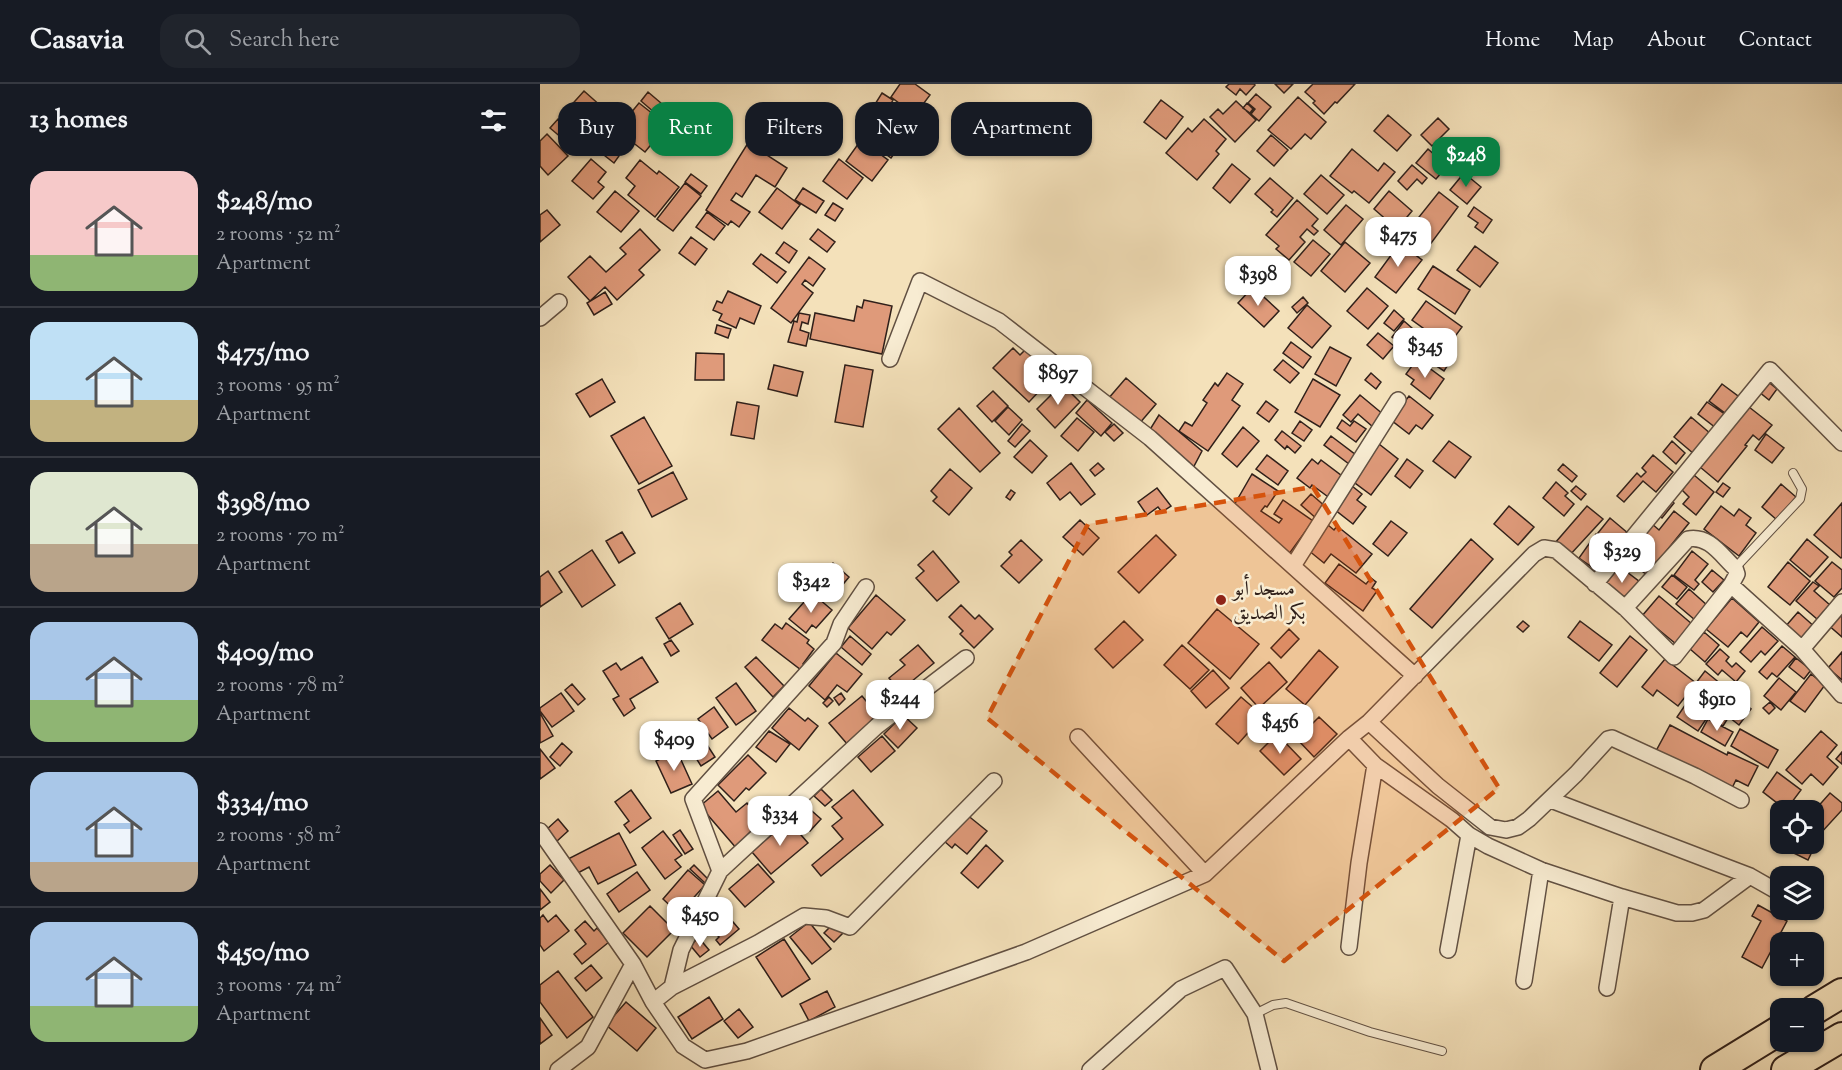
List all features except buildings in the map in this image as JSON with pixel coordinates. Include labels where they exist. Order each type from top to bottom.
[{"type":"highway","points":[[1824,1004],[1842,993]]},
{"type":"highway","points":[[1715,1070],[1770,1036]]},
{"type":"highway","points":[[1786,1070],[1842,1037]]},
{"type":"street","points":[[891,359],[920,281],[999,321],[1150,438],[1415,676]]},
{"type":"street","points":[[540,318],[559,302]]},
{"type":"street","points":[[1595,584],[1770,370],[1842,443]]},
{"type":"street","points":[[1293,566],[1398,400]]},
{"type":"street","points":[[540,831],[633,964],[653,1002],[683,1046],[705,1060],[747,1051],[1026,952],[1205,874],[1349,738],[1369,722],[1534,554],[1544,548],[1557,550],[1625,608],[1674,657],[1731,585],[1737,574],[1735,568],[1705,539],[1697,537],[1688,539],[1625,608]]},
{"type":"street","points":[[1731,585],[1802,649],[1842,695]]},
{"type":"street","points":[[720,872],[693,799],[834,643],[841,624],[866,587]]},
{"type":"street","points":[[1802,649],[1842,602]]},
{"type":"street","points":[[672,987],[681,950],[720,872],[877,726],[966,658]]},
{"type":"street","points":[[1369,722],[1438,786],[1490,827],[1506,830],[1518,827],[1551,800],[1608,739],[1612,738],[1741,800]]},
{"type":"street","points":[[1078,738],[1205,874]]},
{"type":"street","points":[[1349,738],[1375,765],[1452,820],[1469,835],[1541,870],[1677,913],[1704,910],[1750,876]]},
{"type":"street","points":[[1349,947],[1359,863],[1375,765]]},
{"type":"street","points":[[653,1002],[672,987],[758,943],[804,916],[826,918],[850,927],[994,781]]},
{"type":"street","points":[[1551,800],[1750,876],[1770,887]]},
{"type":"street","points":[[1448,950],[1469,835]]},
{"type":"street","points":[[1524,981],[1541,870]]},
{"type":"street","points":[[1607,988],[1622,897]]},
{"type":"street","points":[[558,1070],[588,1047],[633,964]]},
{"type":"street","points":[[1090,1070],[1181,989],[1226,968],[1255,1014],[1269,1070]]},
{"type":"lane","points":[[1735,568],[1800,499],[1802,489],[1793,473]]},
{"type":"lane","points":[[1255,1014],[1273,1005],[1286,1003],[1370,1032],[1442,1052]]},
{"type":"highlighted area","points":[[1313,487],[1499,788],[1284,961],[987,718],[1088,524]]},
{"type":"place","name":"مسجد أبو بكر الصديق","points":[[1221,600]]}]
